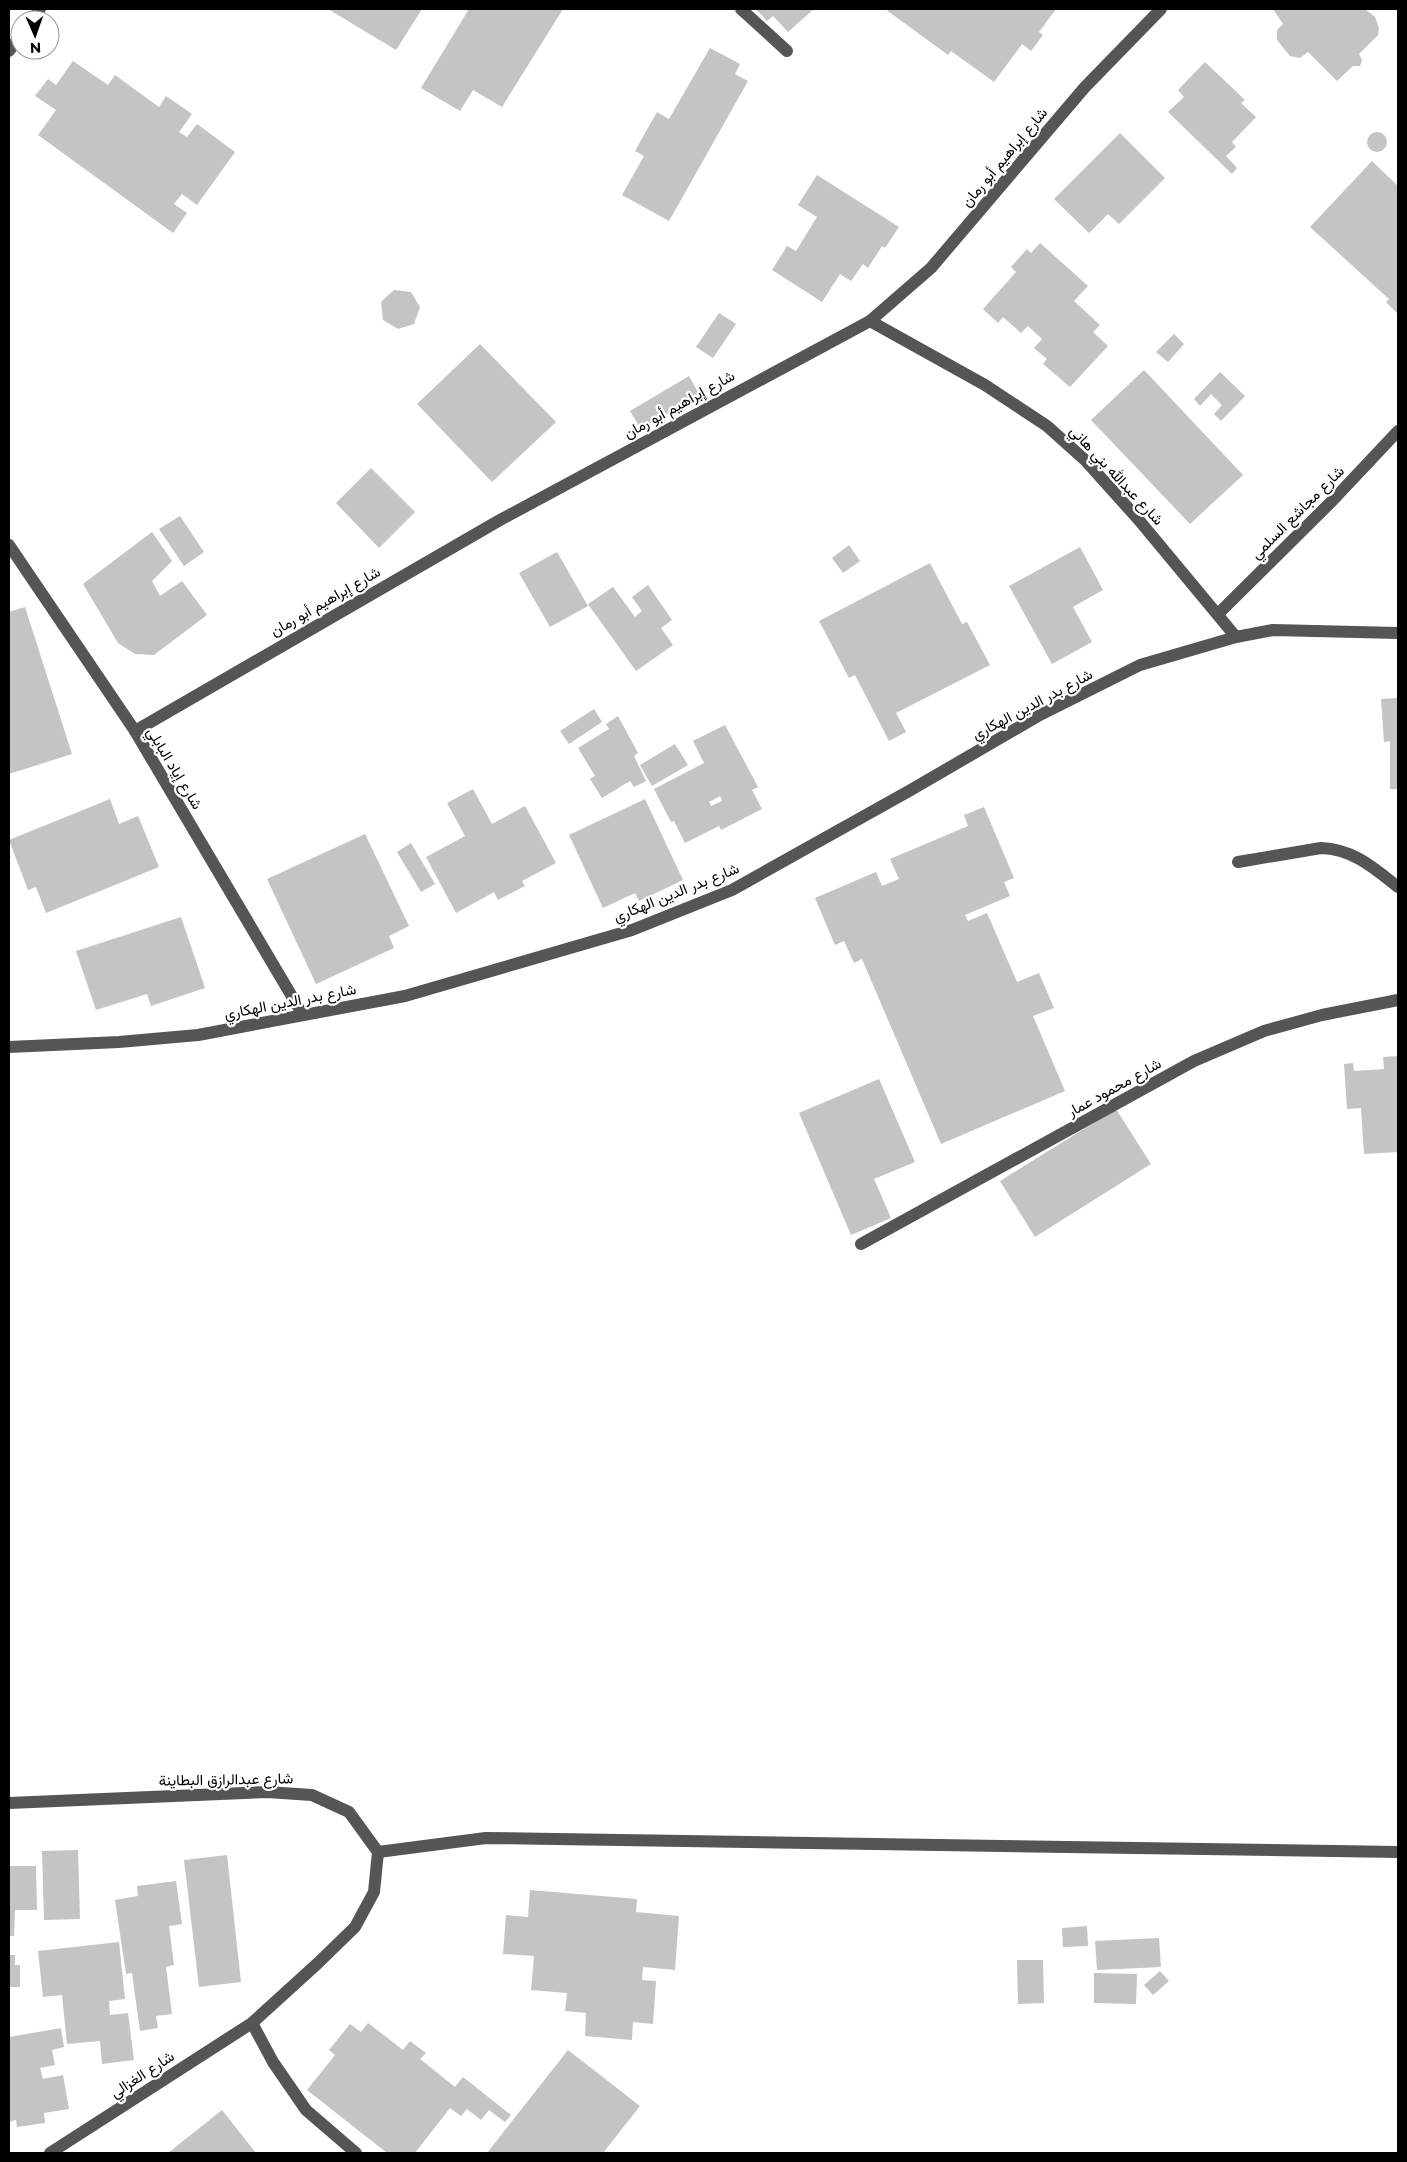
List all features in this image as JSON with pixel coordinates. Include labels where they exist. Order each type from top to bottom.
[{"type":"street","points":[[741,9],[787,51]]},
{"type":"street","name":"شارع إبراهيم أبو رمان","points":[[135,731],[500,520],[870,321],[931,268],[1085,86],[1161,9]]},
{"type":"street","name":"شارع عبدالله بني هاني","points":[[870,321],[985,385],[1047,426],[1085,460],[1236,637]]},
{"type":"street","name":"شارع مجاشع السلمي","points":[[1218,614],[1333,500],[1398,431]]},
{"type":"street","name":"شارع إياد البابلي","points":[[9,544],[135,731],[303,1014]]},
{"type":"street","name":"شارع بدر الدين الهكاري","points":[[9,1047],[119,1042],[198,1035],[405,996],[632,930],[732,890],[901,796],[1038,716],[1140,665],[1236,637],[1274,630],[1398,633]]},
{"type":"street","points":[[1238,862],[1321,848],[1333,848],[1354,855],[1368,863],[1398,887]]},
{"type":"street","name":"شارع محمود عمار","points":[[861,1244],[1194,1061],[1264,1031],[1322,1015],[1398,1000]]},
{"type":"street","name":"شارع عبدالرازق البطاينة","points":[[9,1803],[267,1792],[312,1795],[350,1812],[378,1852]]},
{"type":"street","points":[[356,2153],[306,2110],[273,2062],[252,2023],[355,1927],[374,1892],[378,1852],[486,1838],[1398,1852]]},
{"type":"street","name":"شارع الغزالي","points":[[50,2153],[252,2023]]},
{"type":"building","points":[[328,9],[422,9],[396,50]]},
{"type":"building","points":[[469,9],[563,9],[502,107],[473,90],[460,111],[421,88]]},
{"type":"building","points":[[756,9],[814,9],[788,32],[773,16],[767,21]]},
{"type":"building","points":[[885,9],[1056,9],[1039,32],[1043,35],[1031,51],[1022,44],[994,82],[951,51],[948,55]]},
{"type":"building","points":[[1273,9],[1365,9],[1375,17],[1379,28],[1378,35],[1359,54],[1362,60],[1360,66],[1353,66],[1337,81],[1308,52],[1300,58],[1290,56],[1277,40],[1277,30],[1283,24]]},
{"type":"building","points":[[710,48],[740,64],[735,74],[748,81],[669,221],[622,195],[644,156],[635,151],[657,112],[669,119]]},
{"type":"building","points":[[73,61],[108,85],[115,75],[159,107],[166,96],[192,114],[179,132],[187,137],[197,124],[235,152],[197,205],[182,194],[174,204],[187,213],[173,233],[38,135],[56,110],[35,96],[48,79],[56,85]]},
{"type":"building","points":[[1205,62],[1245,100],[1241,103],[1256,117],[1232,142],[1236,147],[1226,156],[1237,168],[1232,174],[1168,112],[1184,97],[1178,90]]},
{"type":"building","points":[[1377,132],[1384,135],[1387,142],[1384,149],[1377,152],[1370,149],[1367,142],[1370,135]]},
{"type":"building","points":[[1120,133],[1165,178],[1119,224],[1108,214],[1089,233],[1054,199]]},
{"type":"building","points":[[1372,161],[1398,186],[1398,314],[1386,302],[1389,299],[1310,227]]},
{"type":"building","points":[[817,175],[899,227],[885,248],[882,246],[868,268],[863,264],[851,281],[840,274],[822,302],[772,270],[787,246],[796,251],[817,217],[798,205]]},
{"type":"building","points":[[1040,243],[1088,286],[1074,301],[1100,325],[1093,332],[1108,346],[1070,387],[1043,364],[1047,359],[1034,348],[1042,339],[1028,326],[1021,333],[1003,317],[998,323],[983,309],[1016,272],[1011,267],[1027,249],[1031,253]]},
{"type":"building","points":[[394,290],[411,292],[420,307],[414,324],[398,329],[383,320],[381,302]]},
{"type":"building","points":[[719,313],[736,324],[713,358],[696,347]]},
{"type":"building","points":[[1174,334],[1184,344],[1168,362],[1156,352]]},
{"type":"building","points":[[480,344],[556,422],[492,482],[417,404]]},
{"type":"building","points":[[1144,370],[1243,475],[1190,524],[1091,420]]},
{"type":"building","points":[[1220,372],[1245,396],[1221,421],[1214,414],[1222,405],[1211,394],[1200,406],[1194,399]]},
{"type":"building","points":[[689,376],[699,394],[641,429],[630,411]]},
{"type":"building","points":[[371,468],[415,512],[379,548],[336,503]]},
{"type":"building","points":[[180,516],[204,552],[184,566],[159,529]]},
{"type":"building","points":[[152,532],[172,561],[152,581],[160,596],[182,581],[207,615],[154,655],[135,654],[118,643],[83,584]]},
{"type":"building","points":[[849,545],[860,561],[843,573],[832,558]]},
{"type":"building","points":[[1080,547],[1103,590],[1073,607],[1092,642],[1052,664],[1009,586]]},
{"type":"building","points":[[557,552],[588,606],[550,627],[519,573]]},
{"type":"building","points":[[930,563],[962,624],[967,622],[990,665],[896,713],[906,732],[889,741],[855,675],[849,678],[819,621]]},
{"type":"building","points":[[648,585],[672,620],[661,628],[673,645],[636,671],[588,604],[613,587],[635,617],[642,611],[632,597]]},
{"type":"building","points":[[25,607],[72,754],[9,774],[9,612]]},
{"type":"building","points":[[1398,698],[1398,789],[1390,789],[1390,741],[1384,742],[1381,699]]},
{"type":"building","points":[[594,709],[602,722],[569,744],[560,731]]},
{"type":"building","points":[[618,716],[638,753],[634,756],[646,781],[634,787],[630,781],[602,798],[590,779],[595,776],[578,748],[609,729],[606,724]]},
{"type":"building","points":[[725,725],[758,787],[752,790],[762,809],[721,830],[719,826],[685,843],[674,821],[671,822],[654,789],[704,763],[693,741]],"holes":[[[720,796],[722,801],[711,806],[709,802]]]},
{"type":"building","points":[[675,744],[688,765],[652,786],[640,765]]},
{"type":"building","points":[[473,789],[492,824],[525,806],[556,863],[522,881],[525,886],[498,900],[494,892],[456,913],[426,857],[465,836],[447,803]]},
{"type":"building","points":[[110,799],[119,824],[138,816],[159,867],[46,913],[36,887],[28,890],[9,840]]},
{"type":"building","points":[[645,799],[683,880],[639,901],[635,893],[603,908],[569,835]]},
{"type":"building","points":[[984,807],[1014,878],[1004,882],[1010,896],[965,915],[968,921],[987,913],[1017,982],[1039,973],[1054,1008],[1033,1016],[1065,1091],[941,1144],[862,959],[854,963],[844,941],[835,945],[815,898],[876,872],[882,886],[899,879],[890,859],[968,826],[964,815]]},
{"type":"building","points":[[365,834],[409,926],[389,936],[394,948],[316,984],[267,879]]},
{"type":"building","points":[[411,843],[435,884],[421,892],[397,852]]},
{"type":"building","points":[[181,917],[205,988],[151,1006],[147,994],[96,1010],[76,951]]},
{"type":"building","points":[[1398,1056],[1398,1152],[1364,1154],[1361,1108],[1347,1109],[1344,1064],[1353,1063],[1354,1071],[1384,1069],[1383,1057]]},
{"type":"building","points":[[879,1079],[915,1162],[874,1179],[891,1218],[851,1235],[799,1113]]},
{"type":"building","points":[[1116,1109],[1151,1164],[1035,1237],[1000,1181]]},
{"type":"building","points":[[78,1850],[80,1919],[44,1920],[42,1851]]},
{"type":"building","points":[[227,1855],[241,1982],[199,1987],[184,1860]]},
{"type":"building","points":[[9,1866],[36,1866],[37,1910],[15,1910],[14,1936],[9,1936]]},
{"type":"building","points":[[176,1881],[182,1924],[169,1926],[174,1965],[166,1967],[172,2014],[156,2016],[158,2028],[140,2031],[132,1973],[126,1974],[115,1900],[138,1896],[137,1886]]},
{"type":"building","points":[[530,1890],[637,1899],[636,1912],[679,1916],[675,1970],[643,1967],[642,1980],[656,1981],[653,2024],[633,2022],[632,2040],[585,2036],[586,2013],[565,2011],[567,1993],[531,1990],[534,1956],[503,1954],[506,1915],[528,1917]]},
{"type":"building","points":[[1087,1926],[1088,1946],[1063,1947],[1062,1928]]},
{"type":"building","points":[[1159,1938],[1161,1967],[1097,1970],[1095,1941]]},
{"type":"building","points":[[119,1942],[125,1999],[109,2001],[110,2015],[128,2013],[134,2060],[102,2064],[100,2041],[67,2044],[62,1995],[43,1997],[38,1951]]},
{"type":"building","points":[[9,1955],[15,1955],[15,1965],[20,1965],[20,1987],[9,1987]]},
{"type":"building","points":[[1017,1960],[1043,1960],[1044,2003],[1018,2004]]},
{"type":"building","points":[[1160,1971],[1169,1981],[1153,1995],[1144,1985]]},
{"type":"building","points":[[1094,1973],[1137,1974],[1136,2004],[1094,2003]]},
{"type":"building","points":[[368,2023],[403,2050],[410,2041],[426,2053],[420,2059],[455,2087],[463,2077],[511,2115],[505,2122],[489,2110],[481,2120],[467,2109],[461,2116],[450,2108],[415,2153],[387,2153],[307,2090],[335,2055],[329,2050],[350,2024],[361,2032]]},
{"type":"building","points":[[61,2028],[64,2047],[52,2050],[55,2065],[40,2068],[43,2079],[63,2075],[69,2109],[44,2113],[45,2123],[17,2127],[16,2120],[9,2122],[9,2037]]},
{"type":"building","points":[[568,2050],[640,2106],[603,2153],[487,2153]]},
{"type":"building","points":[[222,2110],[256,2153],[168,2153]]}]
